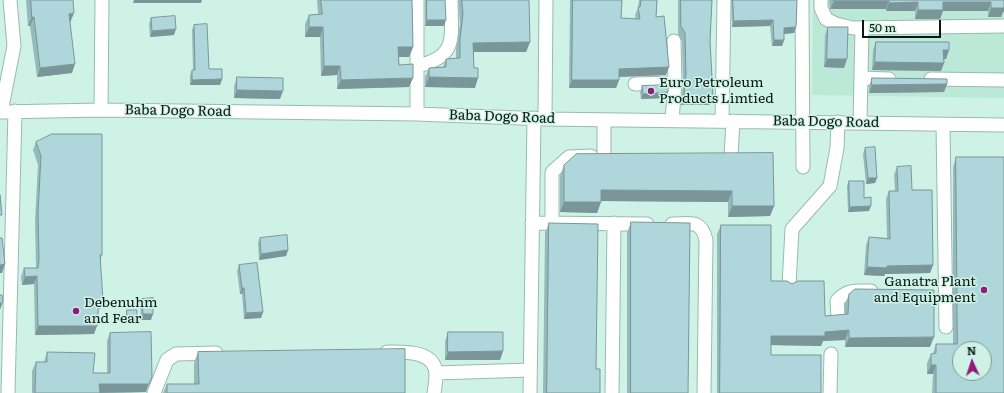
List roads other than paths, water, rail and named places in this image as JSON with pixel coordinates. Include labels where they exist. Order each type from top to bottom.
[{"type":"street","points":[[0,112],[14,46],[10,0]]},
{"type":"street","points":[[101,110],[102,0]]},
{"type":"street","points":[[417,0],[417,114]]},
{"type":"street","points":[[417,66],[434,62],[443,56],[448,49],[452,39],[451,0]]},
{"type":"street","points":[[530,393],[532,224],[546,0]]},
{"type":"street","points":[[724,0],[727,121],[731,156]]},
{"type":"street","points":[[802,0],[803,167]]},
{"type":"street","points":[[821,0],[821,8],[826,19],[836,24],[862,28],[1004,26]]},
{"type":"street","points":[[860,122],[862,28]]},
{"type":"street","points":[[672,120],[675,83],[674,41]]},
{"type":"street","points":[[861,78],[901,79]]},
{"type":"street","points":[[917,79],[1004,80]]},
{"type":"street","points":[[635,84],[675,83]]},
{"type":"street","name":"Baba Dogo Road","points":[[0,112],[101,110],[417,114],[539,119],[1004,125]]},
{"type":"street","points":[[8,393],[15,111]]},
{"type":"street","points":[[604,120],[604,156]]},
{"type":"street","points":[[789,285],[792,229],[830,186],[836,155],[838,122]]},
{"type":"street","points":[[944,125],[946,327]]},
{"type":"street","points":[[552,223],[552,172],[569,157],[620,156]]},
{"type":"street","points":[[716,156],[746,156]]},
{"type":"street","points":[[612,393],[614,223]]},
{"type":"street","points":[[532,224],[698,224],[703,229],[706,240],[704,393]]},
{"type":"street","points":[[838,317],[837,301],[843,294],[850,290],[882,291]]},
{"type":"street","points":[[930,292],[946,292]]},
{"type":"street","points":[[373,352],[412,352],[431,363],[436,373],[434,393]]},
{"type":"street","points":[[154,393],[167,360],[176,354],[232,353]]},
{"type":"street","points":[[830,393],[831,354]]},
{"type":"street","points":[[436,373],[530,370]]},
{"type":"place","name":"Euro Petroleum Products Limtied","points":[[651,91]]},
{"type":"place","name":"Ganatra Plant and Equipment","points":[[984,290]]},
{"type":"place","name":"Debenuhm and Fear","points":[[76,311]]}]
